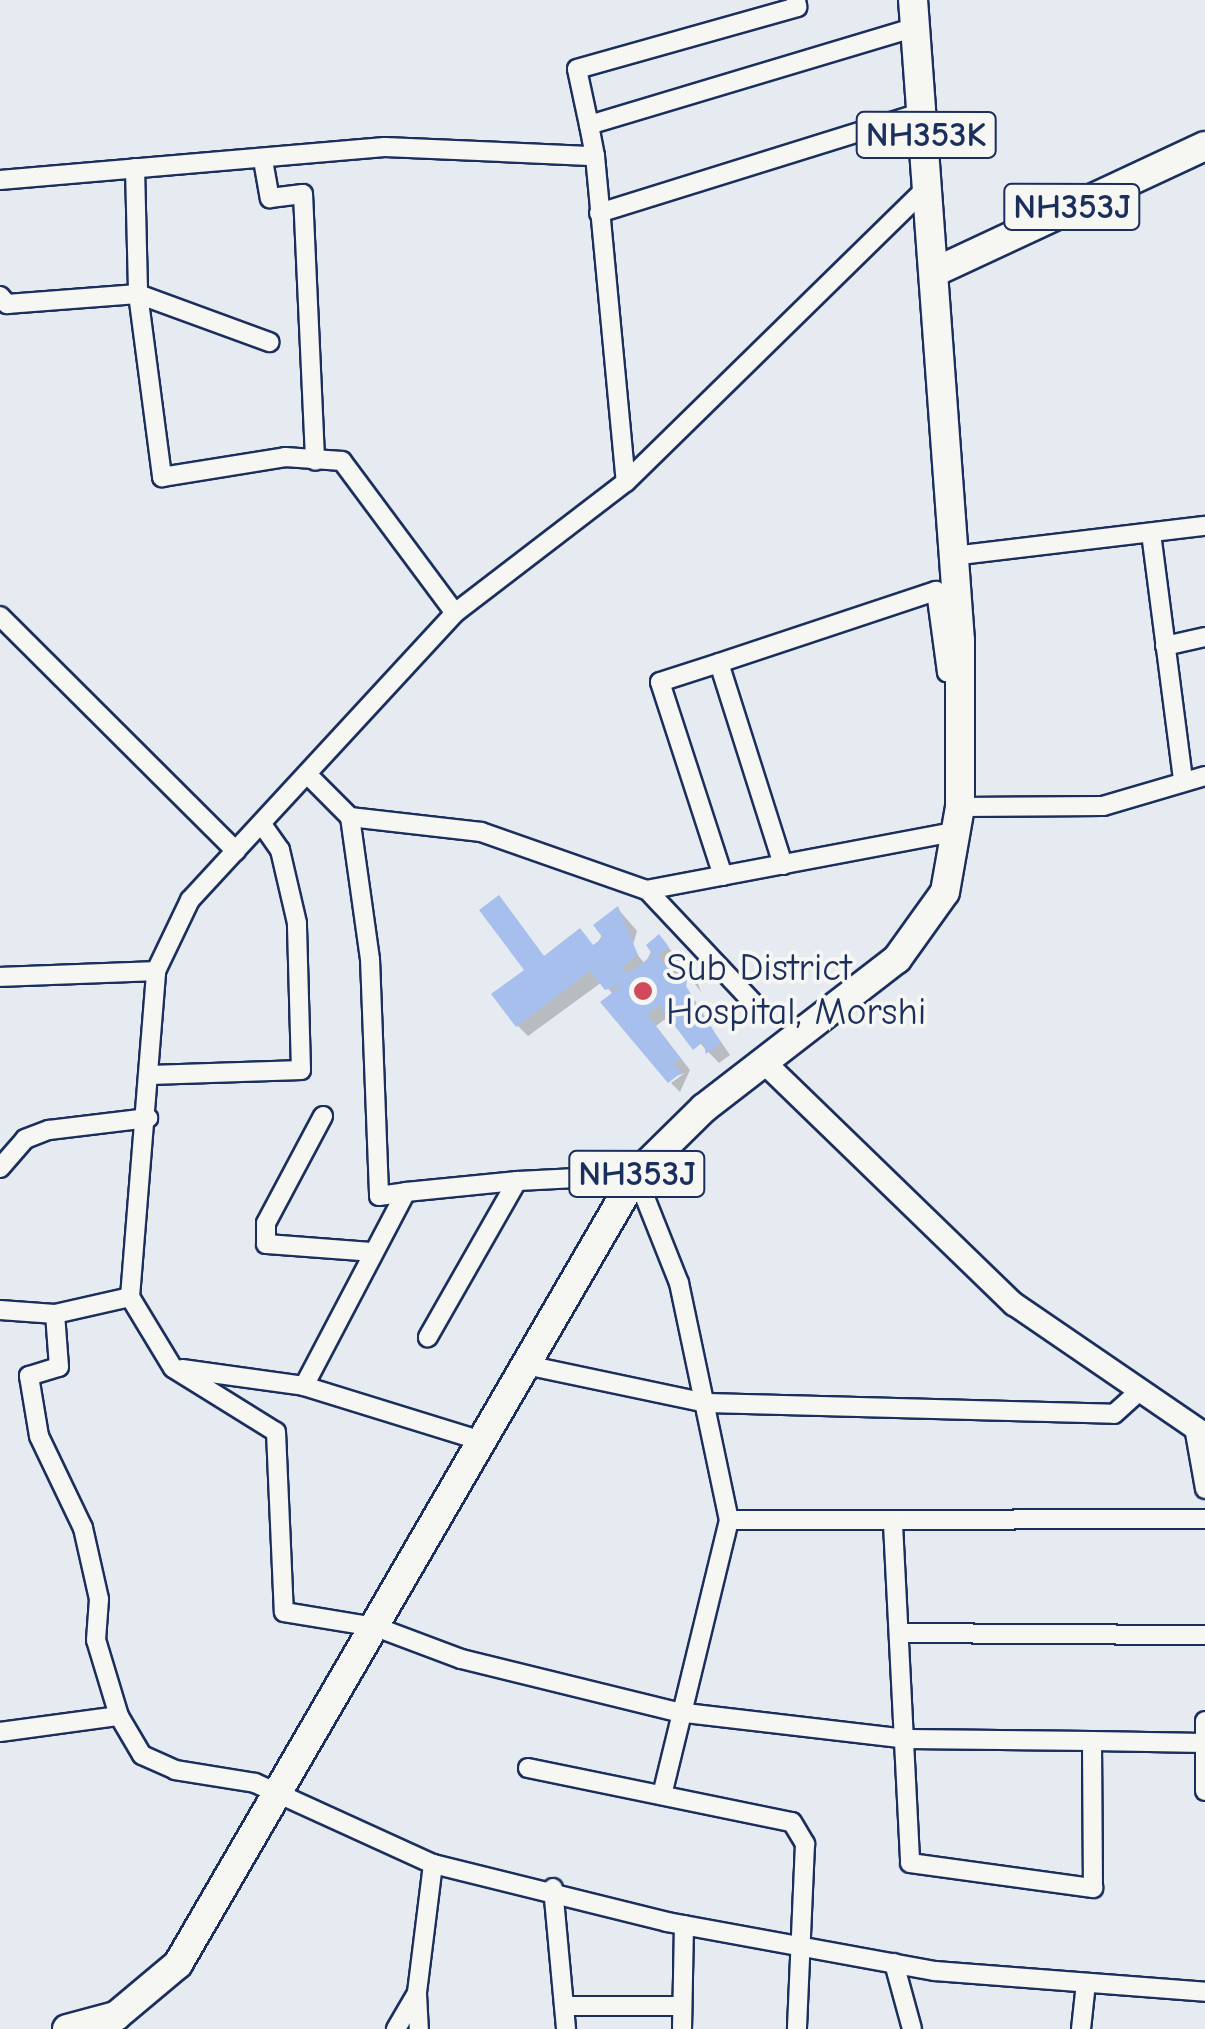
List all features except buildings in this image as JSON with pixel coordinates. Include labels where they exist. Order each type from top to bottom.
[{"type":"highway","name":"NH353K","points":[[914,13],[939,270]]},
{"type":"highway","name":"NH353J","points":[[73,2028],[116,2016],[178,1964],[280,1796],[636,1175],[704,1108],[767,1066],[897,959],[945,892],[958,820],[960,674],[939,270],[1205,146]]},
{"type":"street","points":[[626,482],[595,156],[576,69],[796,0]]},
{"type":"street","points":[[588,125],[914,13]]},
{"type":"street","points":[[599,213],[924,112]]},
{"type":"street","points":[[0,180],[385,147],[595,156]]},
{"type":"street","points":[[263,160],[270,198],[302,194],[315,461]]},
{"type":"street","points":[[135,168],[138,294],[162,476],[315,461],[342,462],[456,612]]},
{"type":"street","points":[[930,184],[626,482],[456,612],[264,827],[236,850],[190,900],[156,971],[148,1118],[130,1297],[173,1368],[276,1432],[284,1612],[376,1627],[461,1660],[677,1712],[908,1739],[1204,1742]]},
{"type":"street","points":[[0,296],[7,304],[138,294],[269,342]]},
{"type":"street","points":[[952,556],[1205,526]]},
{"type":"street","points":[[1151,533],[1183,781]]},
{"type":"street","points":[[723,876],[660,682],[936,591],[947,672],[960,674]]},
{"type":"street","points":[[0,616],[174,795],[236,850]]},
{"type":"street","points":[[1166,646],[1205,637]]},
{"type":"street","points":[[719,662],[783,865]]},
{"type":"street","points":[[309,776],[350,817],[370,958],[380,1196],[517,1181],[636,1175],[678,1284],[730,1520],[677,1712],[662,1795]]},
{"type":"street","points":[[647,890],[783,865],[958,820],[1103,806],[1205,776]]},
{"type":"street","points":[[350,817],[482,832],[647,890],[761,1011]]},
{"type":"street","points":[[150,1075],[301,1070],[297,923],[280,850],[264,827]]},
{"type":"street","points":[[0,977],[156,971]]},
{"type":"street","points":[[767,1066],[1014,1304],[1199,1431],[1205,1489]]},
{"type":"street","points":[[323,1116],[266,1223],[266,1244],[372,1252]]},
{"type":"street","points":[[0,1168],[25,1138],[49,1130],[148,1118]]},
{"type":"street","points":[[428,1337],[517,1181]]},
{"type":"street","points":[[304,1386],[406,1192]]},
{"type":"street","points":[[0,1310],[55,1314],[130,1297]]},
{"type":"street","points":[[55,1314],[60,1367],[29,1376],[40,1436],[82,1528],[99,1599],[96,1640],[120,1716],[142,1755],[280,1796],[433,1864],[553,1888],[684,1925],[894,1963],[1205,1992]]},
{"type":"street","points":[[526,1365],[707,1403],[1114,1414],[1141,1390]]},
{"type":"street","points":[[173,1368],[304,1386],[482,1441]]},
{"type":"street","points":[[730,1520],[893,1524],[1205,1519]]},
{"type":"street","points":[[893,1524],[908,1739],[910,1863],[1093,1888],[1092,1741]]},
{"type":"street","points":[[899,1633],[1205,1636]]},
{"type":"street","points":[[0,1732],[120,1716]]},
{"type":"street","points":[[1205,1721],[1205,1791]]},
{"type":"street","points":[[528,1768],[792,1822],[802,1831],[796,1945],[797,2029]]},
{"type":"street","points":[[420,2029],[416,1994],[433,1864]]},
{"type":"street","points":[[553,1888],[566,2029]]},
{"type":"street","points":[[682,2029],[684,1925]]},
{"type":"street","points":[[894,1963],[912,2029]]},
{"type":"street","points":[[1081,2029],[1086,1983]]},
{"type":"street","points":[[396,2029],[416,1994]]},
{"type":"street","points":[[564,2006],[682,2006]]},
{"type":"place","name":"Sub District Hospital, Morshi","points":[[643,991]]}]
